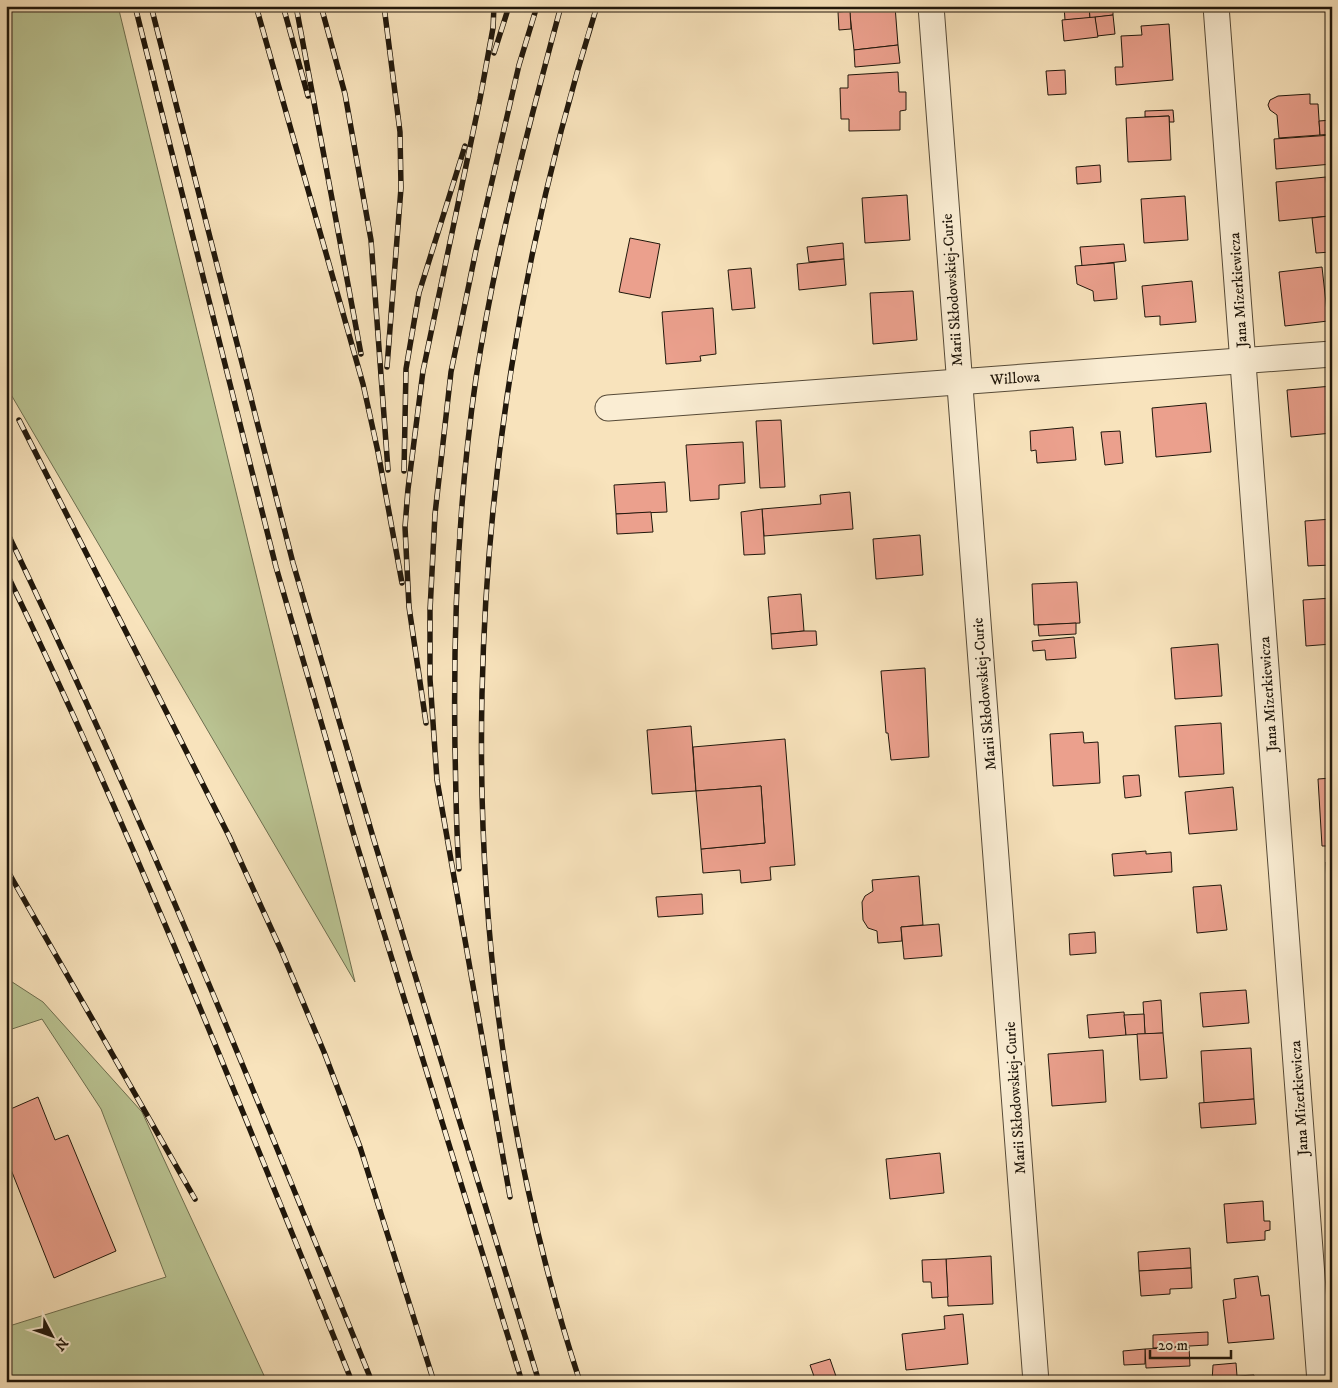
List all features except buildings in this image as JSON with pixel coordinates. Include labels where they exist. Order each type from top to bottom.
[{"type":"street","name":"Marii Skłodowskiej-Curie","points":[[931,6],[1036,1382]]},
{"type":"street","name":"Jana Mizerkiewicza","points":[[1216,6],[1320,1382]]},
{"type":"street","name":"Willowa","points":[[608,408],[1332,354]]},
{"type":"green space","points":[[6,6],[118,6],[355,982],[6,386]]},
{"type":"green space","points":[[6,978],[43,1002],[142,1112],[267,1382],[6,1382],[6,1327],[166,1277],[101,1109],[42,1019],[6,1031]]},
{"type":"railway","points":[[135,6],[276,567],[356,842],[522,1382]]},
{"type":"railway","points":[[151,6],[293,563],[373,837],[539,1382]]},
{"type":"railway","points":[[256,6],[363,384],[378,452],[402,583]]},
{"type":"railway","points":[[283,6],[308,96]]},
{"type":"railway","points":[[296,6],[361,354]]},
{"type":"railway","points":[[321,6],[345,94],[371,240],[388,470]]},
{"type":"railway","points":[[384,6],[400,132],[401,188],[387,367]]},
{"type":"railway","points":[[426,723],[409,607],[405,527],[408,489],[423,371],[480,99],[493,28],[494,6]]},
{"type":"railway","points":[[494,53],[509,6]]},
{"type":"railway","points":[[510,1197],[437,780],[430,679],[430,610],[435,514],[451,372],[476,250],[519,65],[537,6]]},
{"type":"railway","points":[[459,869],[455,750],[456,610],[461,517],[470,424],[484,331],[503,238],[561,6]]},
{"type":"railway","points":[[580,1382],[533,1214],[502,1042],[485,868],[482,694],[492,519],[515,345],[550,174],[597,6]]},
{"type":"railway","points":[[404,471],[406,369],[419,293],[465,146]]},
{"type":"railway","points":[[19,420],[229,836],[281,950],[324,1052],[360,1147],[434,1382]]},
{"type":"railway","points":[[6,530],[103,740],[196,953],[372,1382]]},
{"type":"railway","points":[[6,572],[53,671],[143,872],[228,1075],[352,1382]]},
{"type":"railway","points":[[6,868],[195,1199]]}]
